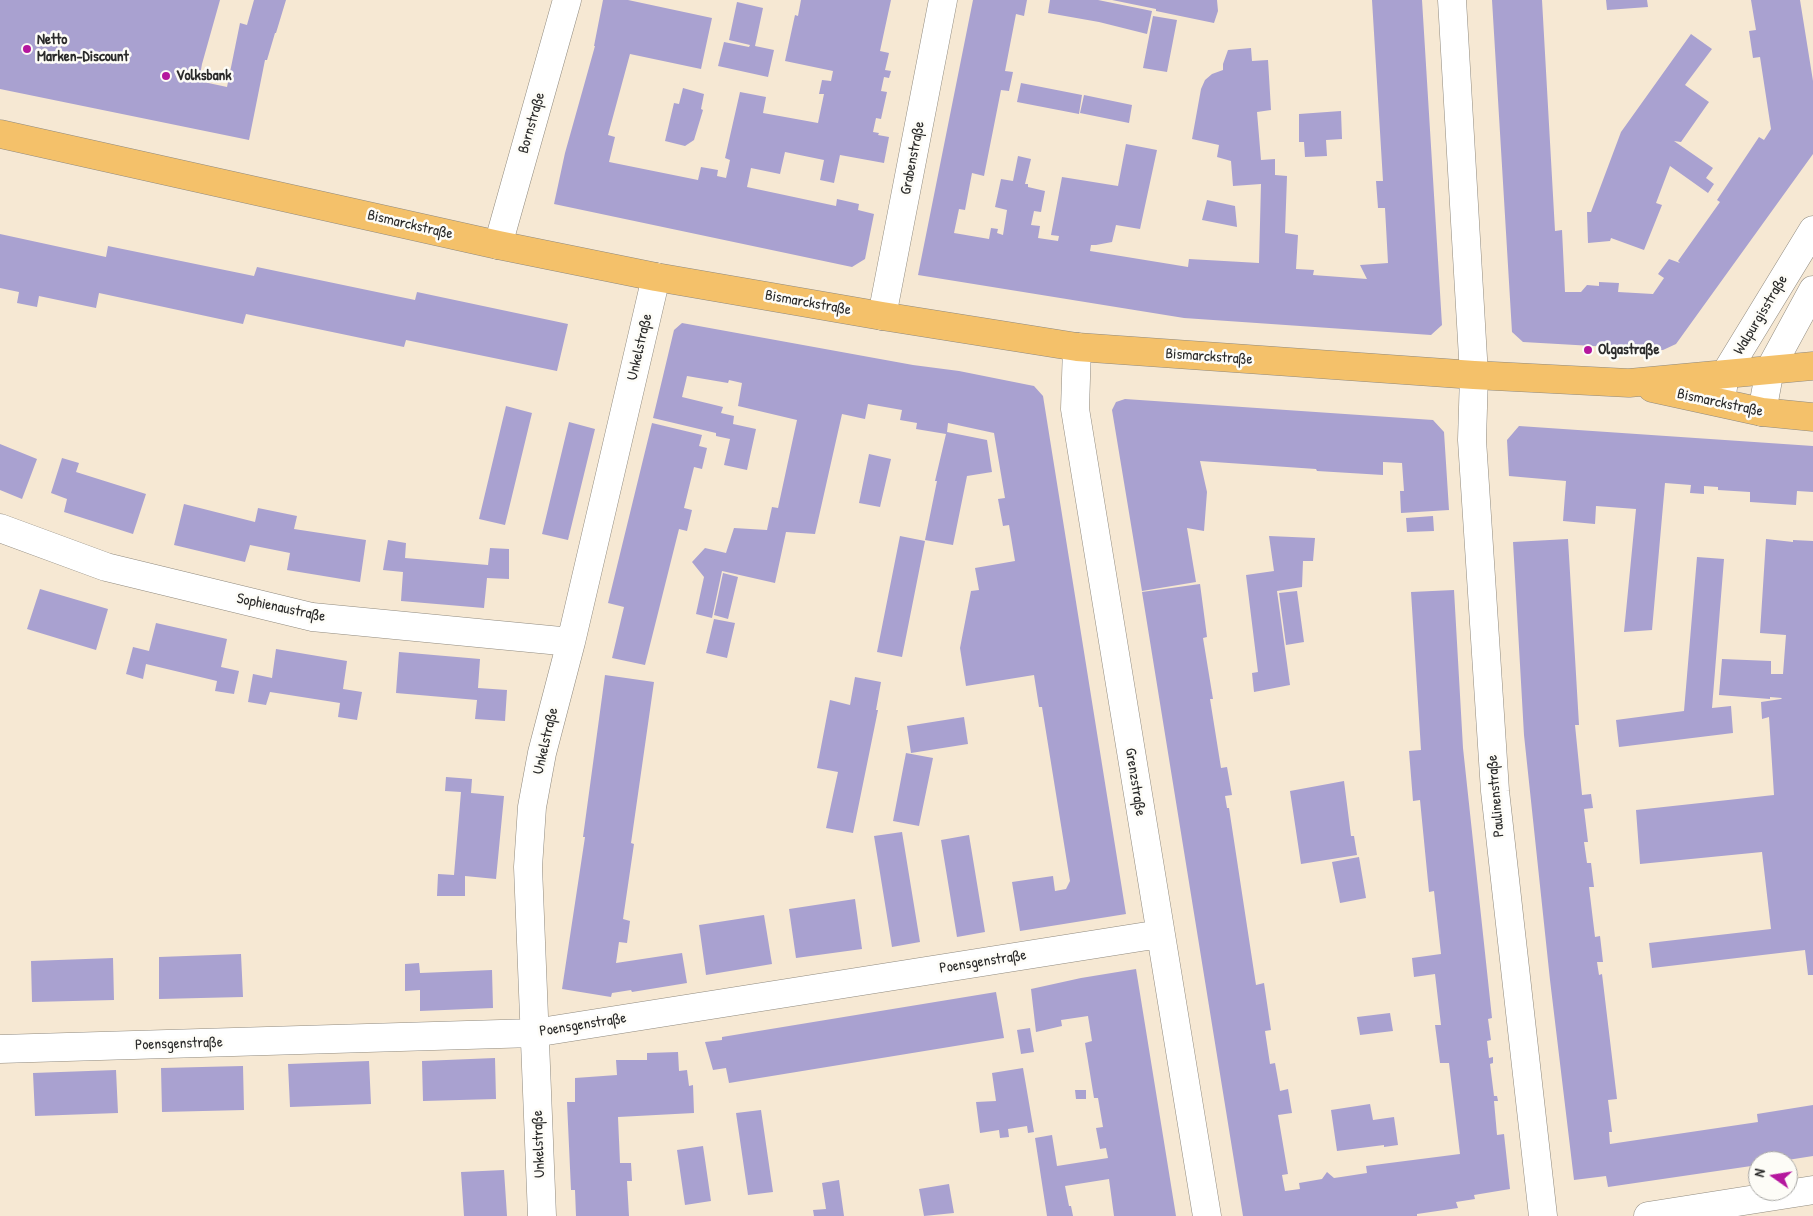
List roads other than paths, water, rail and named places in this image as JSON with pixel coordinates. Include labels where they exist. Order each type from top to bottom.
[{"type":"main road","name":"Bismarckstraße","points":[[0,134],[498,245],[656,277],[1077,347],[1474,375],[1629,383],[1813,366]]},
{"type":"main road","name":"Bismarckstraße","points":[[1629,383],[1762,412],[1813,417]]},
{"type":"street","name":"Bornstraße","points":[[498,245],[567,0]]},
{"type":"street","name":"Grabenstraße","points":[[882,316],[943,0]]},
{"type":"street","points":[[1452,0],[1474,375]]},
{"type":"street","name":"Walpurgisstraße","points":[[1720,404],[1725,374],[1813,230]]},
{"type":"street","name":"Unkelstraße","points":[[542,1216],[528,867],[532,807],[542,753],[656,277]]},
{"type":"street","points":[[1762,412],[1770,369],[1813,290]]},
{"type":"street","name":"Grenzstraße","points":[[1077,347],[1075,409],[1207,1216]]},
{"type":"street","name":"Paulinenstraße","points":[[1474,375],[1472,440],[1495,791],[1544,1216]]},
{"type":"street","name":"Sophienaustraße","points":[[0,528],[106,567],[312,617],[570,642]]},
{"type":"street","name":"Poensgenstraße","points":[[0,1049],[534,1032],[1160,934]]},
{"type":"street","points":[[1648,1216],[1813,1190]]},
{"type":"place","name":"Netto Marken-Discount","points":[[27,49]]},
{"type":"place","name":"Volksbank","points":[[166,76]]},
{"type":"place","name":"Olgastraße","points":[[1588,350]]}]
